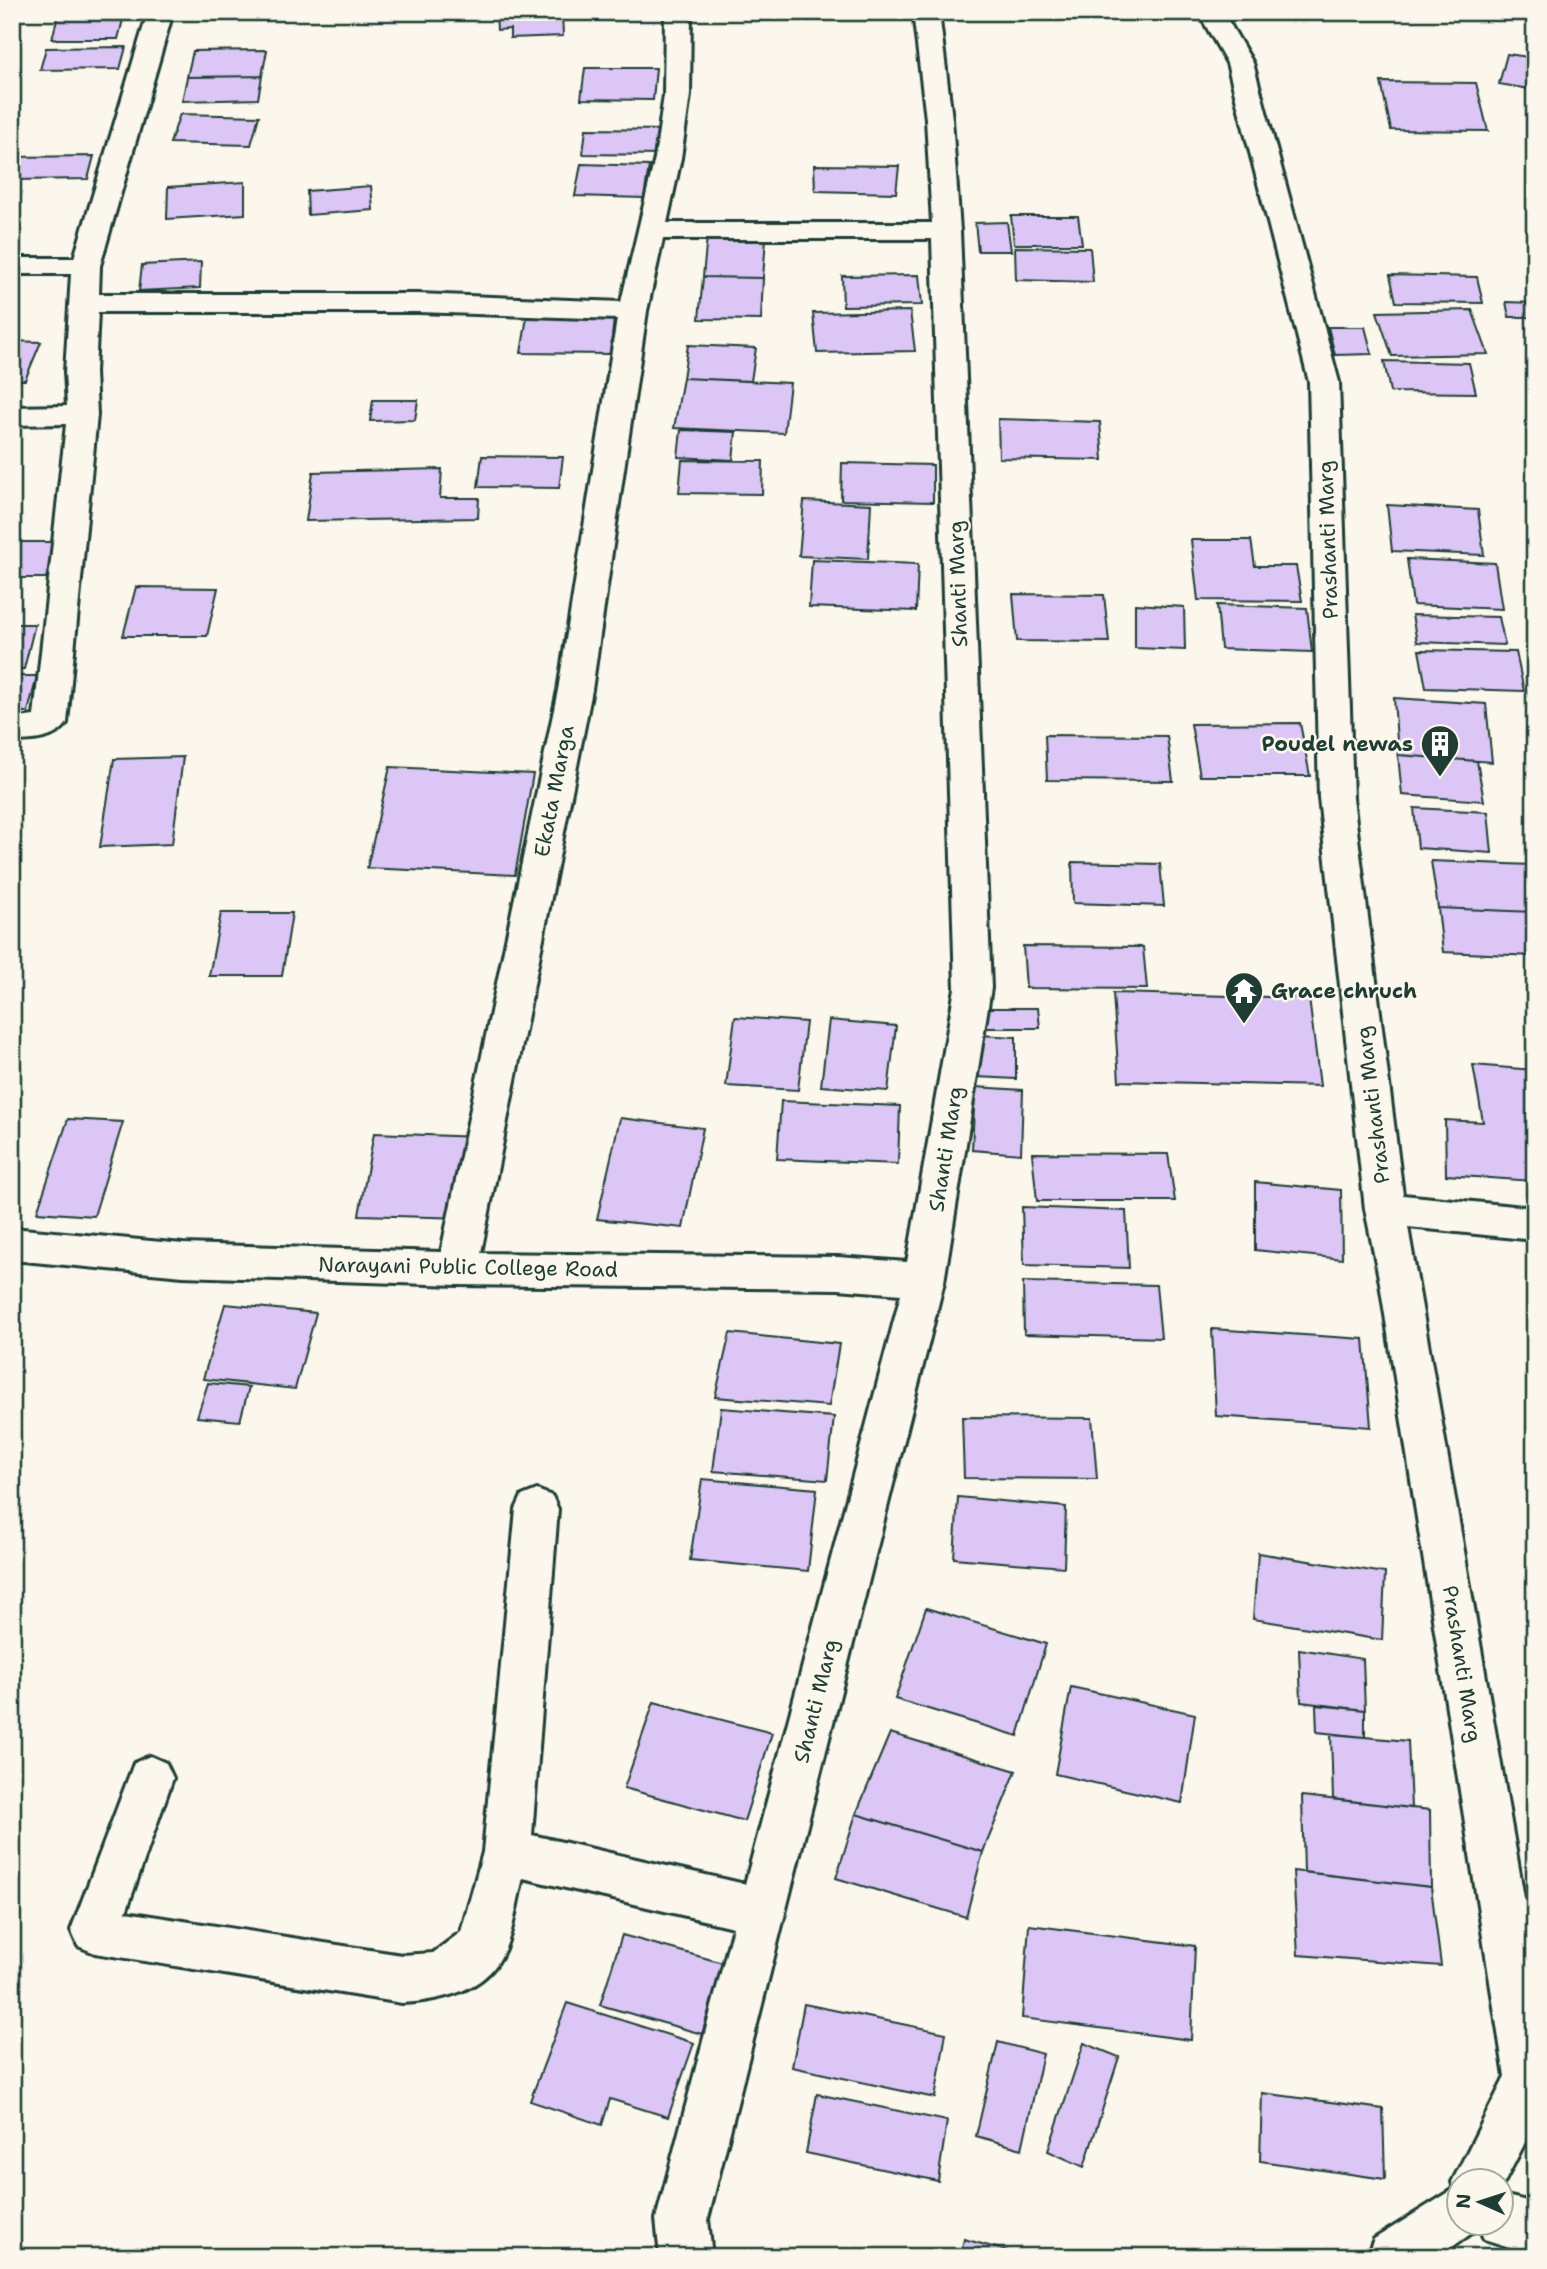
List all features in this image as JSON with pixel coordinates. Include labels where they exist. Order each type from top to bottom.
[{"type":"street","points":[[12,730],[31,730],[50,723],[82,415],[80,372],[86,266],[161,12]]},
{"type":"street","name":"Ekata Marga","points":[[458,1269],[575,690],[633,311],[676,106],[678,12]]},
{"type":"street","name":"Shanti Marg","points":[[685,2257],[682,2219],[924,1282],[973,988],[946,231],[939,119],[926,12]]},
{"type":"street","name":"Prashanti Marg","points":[[1210,12],[1240,63],[1324,382],[1336,798],[1385,1209],[1400,1283],[1532,2078]]},
{"type":"street","points":[[651,231],[946,231]]},
{"type":"street","points":[[12,266],[86,266]]},
{"type":"street","points":[[85,303],[418,303],[633,311]]},
{"type":"street","points":[[12,416],[82,415]]},
{"type":"street","points":[[1385,1209],[1535,1224]]},
{"type":"street","name":"Narayani Public College Road","points":[[12,1244],[183,1260],[458,1269],[838,1273],[895,1276],[924,1282]]},
{"type":"street","points":[[150,1777],[96,1930],[402,1979],[435,1977],[459,1966],[481,1945],[507,1852],[537,1509]]},
{"type":"street","points":[[507,1852],[762,1911]]},
{"type":"street","points":[[1484,2168],[1532,2078]]},
{"type":"street","points":[[1392,2257],[1446,2221]]},
{"type":"street","points":[[1516,2224],[1535,2229]]},
{"type":"building","points":[[59,12],[125,12],[118,39],[52,39]]},
{"type":"building","points":[[496,12],[562,12],[563,36],[510,38],[510,29],[497,30]]},
{"type":"building","points":[[126,47],[120,69],[40,70],[46,48]]},
{"type":"building","points":[[267,50],[262,76],[187,77],[193,51]]},
{"type":"building","points":[[1507,54],[1535,58],[1535,90],[1499,84]]},
{"type":"building","points":[[585,68],[656,68],[653,100],[581,99]]},
{"type":"building","points":[[262,76],[258,99],[182,101],[187,77]]},
{"type":"building","points":[[1381,82],[1476,83],[1488,131],[1391,130]]},
{"type":"building","points":[[180,114],[259,116],[251,145],[170,143]]},
{"type":"building","points":[[586,129],[665,130],[663,155],[583,154]]},
{"type":"building","points":[[94,156],[88,179],[12,180],[12,157]]},
{"type":"building","points":[[581,164],[649,166],[644,198],[575,196]]},
{"type":"building","points":[[814,165],[899,166],[896,193],[815,191]]},
{"type":"building","points":[[245,182],[245,214],[167,219],[168,187]]},
{"type":"building","points":[[371,186],[373,210],[308,215],[307,191]]},
{"type":"building","points":[[1011,216],[1078,216],[1082,244],[1014,244]]},
{"type":"building","points":[[1007,222],[1011,251],[978,251],[975,223]]},
{"type":"building","points":[[707,236],[766,238],[763,278],[703,277]]},
{"type":"building","points":[[1015,247],[1090,248],[1093,282],[1016,280]]},
{"type":"building","points":[[201,262],[200,288],[139,291],[142,265]]},
{"type":"building","points":[[919,275],[922,305],[843,306],[842,276]]},
{"type":"building","points":[[1390,275],[1477,277],[1483,303],[1396,302]]},
{"type":"building","points":[[703,277],[763,278],[761,320],[699,319]]},
{"type":"building","points":[[1506,302],[1535,303],[1535,317],[1509,317]]},
{"type":"building","points":[[1472,310],[1488,354],[1392,356],[1377,312]]},
{"type":"building","points":[[910,311],[915,351],[817,353],[813,313]]},
{"type":"building","points":[[527,317],[614,319],[610,354],[521,353]]},
{"type":"building","points":[[1328,327],[1365,327],[1372,354],[1335,355]]},
{"type":"building","points":[[12,341],[41,342],[25,380],[12,380]]},
{"type":"building","points":[[688,345],[756,348],[751,381],[683,378]]},
{"type":"building","points":[[1384,361],[1469,363],[1476,393],[1390,392]]},
{"type":"building","points":[[683,378],[790,383],[784,433],[674,428]]},
{"type":"building","points":[[373,400],[418,400],[415,420],[370,421]]},
{"type":"building","points":[[998,419],[1100,422],[1103,460],[999,458]]},
{"type":"building","points":[[681,430],[736,432],[733,460],[678,457]]},
{"type":"building","points":[[482,456],[563,457],[559,488],[478,487]]},
{"type":"building","points":[[682,460],[763,461],[762,494],[679,493]]},
{"type":"building","points":[[842,463],[933,465],[933,502],[841,500]]},
{"type":"building","points":[[442,469],[440,498],[479,498],[478,518],[306,521],[313,472]]},
{"type":"building","points":[[804,501],[871,504],[868,559],[799,556]]},
{"type":"building","points":[[1387,505],[1478,510],[1484,555],[1392,551]]},
{"type":"building","points":[[1191,540],[1251,540],[1255,566],[1296,566],[1302,601],[1198,600]]},
{"type":"building","points":[[12,542],[56,542],[46,578],[12,578]]},
{"type":"building","points":[[1407,559],[1495,563],[1502,609],[1413,605]]},
{"type":"building","points":[[812,560],[918,564],[916,611],[809,607]]},
{"type":"building","points":[[136,587],[218,588],[207,636],[123,636]]},
{"type":"building","points":[[1013,594],[1104,595],[1109,642],[1017,641]]},
{"type":"building","points":[[1135,604],[1184,607],[1185,650],[1135,648]]},
{"type":"building","points":[[1217,605],[1307,608],[1312,652],[1221,649]]},
{"type":"building","points":[[1412,615],[1499,617],[1505,645],[1417,642]]},
{"type":"building","points":[[12,624],[35,624],[24,669],[12,669]]},
{"type":"building","points":[[1419,650],[1516,652],[1524,691],[1426,688]]},
{"type":"building","points":[[12,676],[37,676],[28,712],[12,712]]},
{"type":"building","points":[[1394,698],[1486,704],[1492,762],[1398,755]]},
{"type":"building","points":[[1300,723],[1310,776],[1200,776],[1191,724]]},
{"type":"building","points":[[1045,735],[1167,736],[1173,781],[1047,780]]},
{"type":"building","name":"Poudel newas","points":[[1398,755],[1477,761],[1484,801],[1402,795]]},
{"type":"building","points":[[183,757],[172,844],[100,847],[114,759]]},
{"type":"building","points":[[390,767],[533,774],[515,875],[367,868]]},
{"type":"building","points":[[1414,808],[1488,812],[1492,853],[1418,848]]},
{"type":"building","points":[[1431,861],[1531,865],[1535,912],[1438,908]]},
{"type":"building","points":[[1072,862],[1160,864],[1164,906],[1073,903]]},
{"type":"building","points":[[1438,908],[1535,912],[1535,956],[1443,952]]},
{"type":"building","points":[[221,913],[292,913],[282,976],[209,976]]},
{"type":"building","points":[[1023,946],[1143,947],[1147,989],[1026,988]]},
{"type":"building","points":[[1113,993],[1309,998],[1320,1086],[1119,1081]]},
{"type":"building","points":[[979,1008],[1038,1008],[1040,1028],[981,1028]]},
{"type":"building","points":[[735,1017],[806,1022],[798,1090],[726,1086]]},
{"type":"building","points":[[829,1020],[896,1026],[888,1091],[821,1086]]},
{"type":"building","points":[[978,1035],[1016,1037],[1016,1079],[977,1077]]},
{"type":"building","points":[[1473,1065],[1535,1070],[1535,1181],[1446,1175],[1445,1120],[1483,1122]]},
{"type":"building","points":[[975,1087],[1023,1090],[1021,1154],[972,1150]]},
{"type":"building","points":[[781,1101],[900,1106],[898,1164],[777,1159]]},
{"type":"building","points":[[620,1118],[703,1128],[683,1228],[597,1219]]},
{"type":"building","points":[[68,1119],[123,1122],[94,1216],[37,1212]]},
{"type":"building","points":[[374,1133],[478,1137],[466,1218],[359,1215]]},
{"type":"building","points":[[1032,1153],[1168,1154],[1175,1201],[1037,1201]]},
{"type":"building","points":[[1255,1182],[1341,1190],[1342,1259],[1255,1250]]},
{"type":"building","points":[[1022,1207],[1126,1211],[1129,1268],[1024,1265]]},
{"type":"building","points":[[1023,1282],[1156,1285],[1161,1338],[1024,1334]]},
{"type":"building","points":[[225,1304],[316,1313],[295,1389],[203,1379]]},
{"type":"building","points":[[1212,1329],[1364,1339],[1371,1427],[1216,1416]]},
{"type":"building","points":[[730,1333],[839,1344],[829,1406],[715,1397]]},
{"type":"building","points":[[208,1383],[249,1387],[240,1421],[197,1417]]},
{"type":"building","points":[[721,1408],[834,1417],[827,1480],[713,1471]]},
{"type":"building","points":[[962,1417],[1092,1418],[1097,1479],[964,1478]]},
{"type":"building","points":[[702,1479],[817,1489],[808,1571],[690,1560]]},
{"type":"building","points":[[958,1497],[1066,1507],[1064,1567],[954,1558]]},
{"type":"building","points":[[1258,1553],[1385,1573],[1382,1640],[1253,1619]]},
{"type":"building","points":[[926,1608],[1046,1644],[1018,1736],[895,1699]]},
{"type":"building","points":[[1299,1649],[1363,1659],[1365,1710],[1301,1702]]},
{"type":"building","points":[[1071,1687],[1195,1714],[1182,1803],[1055,1774]]},
{"type":"building","points":[[654,1702],[772,1733],[744,1821],[624,1788]]},
{"type":"building","points":[[1316,1705],[1365,1710],[1365,1737],[1317,1732]]},
{"type":"building","points":[[890,1733],[1016,1771],[983,1852],[856,1814]]},
{"type":"building","points":[[1331,1734],[1408,1741],[1411,1808],[1333,1799]]},
{"type":"building","points":[[1302,1796],[1430,1810],[1431,1887],[1304,1872]]},
{"type":"building","points":[[856,1814],[983,1852],[966,1917],[836,1878]]},
{"type":"building","points":[[1293,1871],[1431,1887],[1441,1966],[1298,1955]]},
{"type":"building","points":[[1029,1925],[1195,1946],[1191,2040],[1022,2018]]},
{"type":"building","points":[[622,1935],[723,1963],[702,2034],[600,2005]]},
{"type":"building","points":[[567,2003],[694,2043],[668,2117],[610,2099],[602,2125],[530,2101]]},
{"type":"building","points":[[804,2004],[946,2033],[935,2098],[792,2067]]},
{"type":"building","points":[[998,2042],[1043,2054],[1022,2149],[976,2136]]},
{"type":"building","points":[[1084,2043],[1119,2057],[1084,2167],[1048,2151]]},
{"type":"building","points":[[1262,2093],[1383,2109],[1385,2179],[1260,2161]]},
{"type":"building","points":[[817,2094],[947,2121],[938,2181],[806,2153]]},
{"type":"building","points":[[964,2239],[1029,2257],[960,2257]]},
{"type":"place","name":"Poudel newas","points":[[1440,778]]},
{"type":"place","name":"Grace chruch","points":[[1244,1025]]}]
